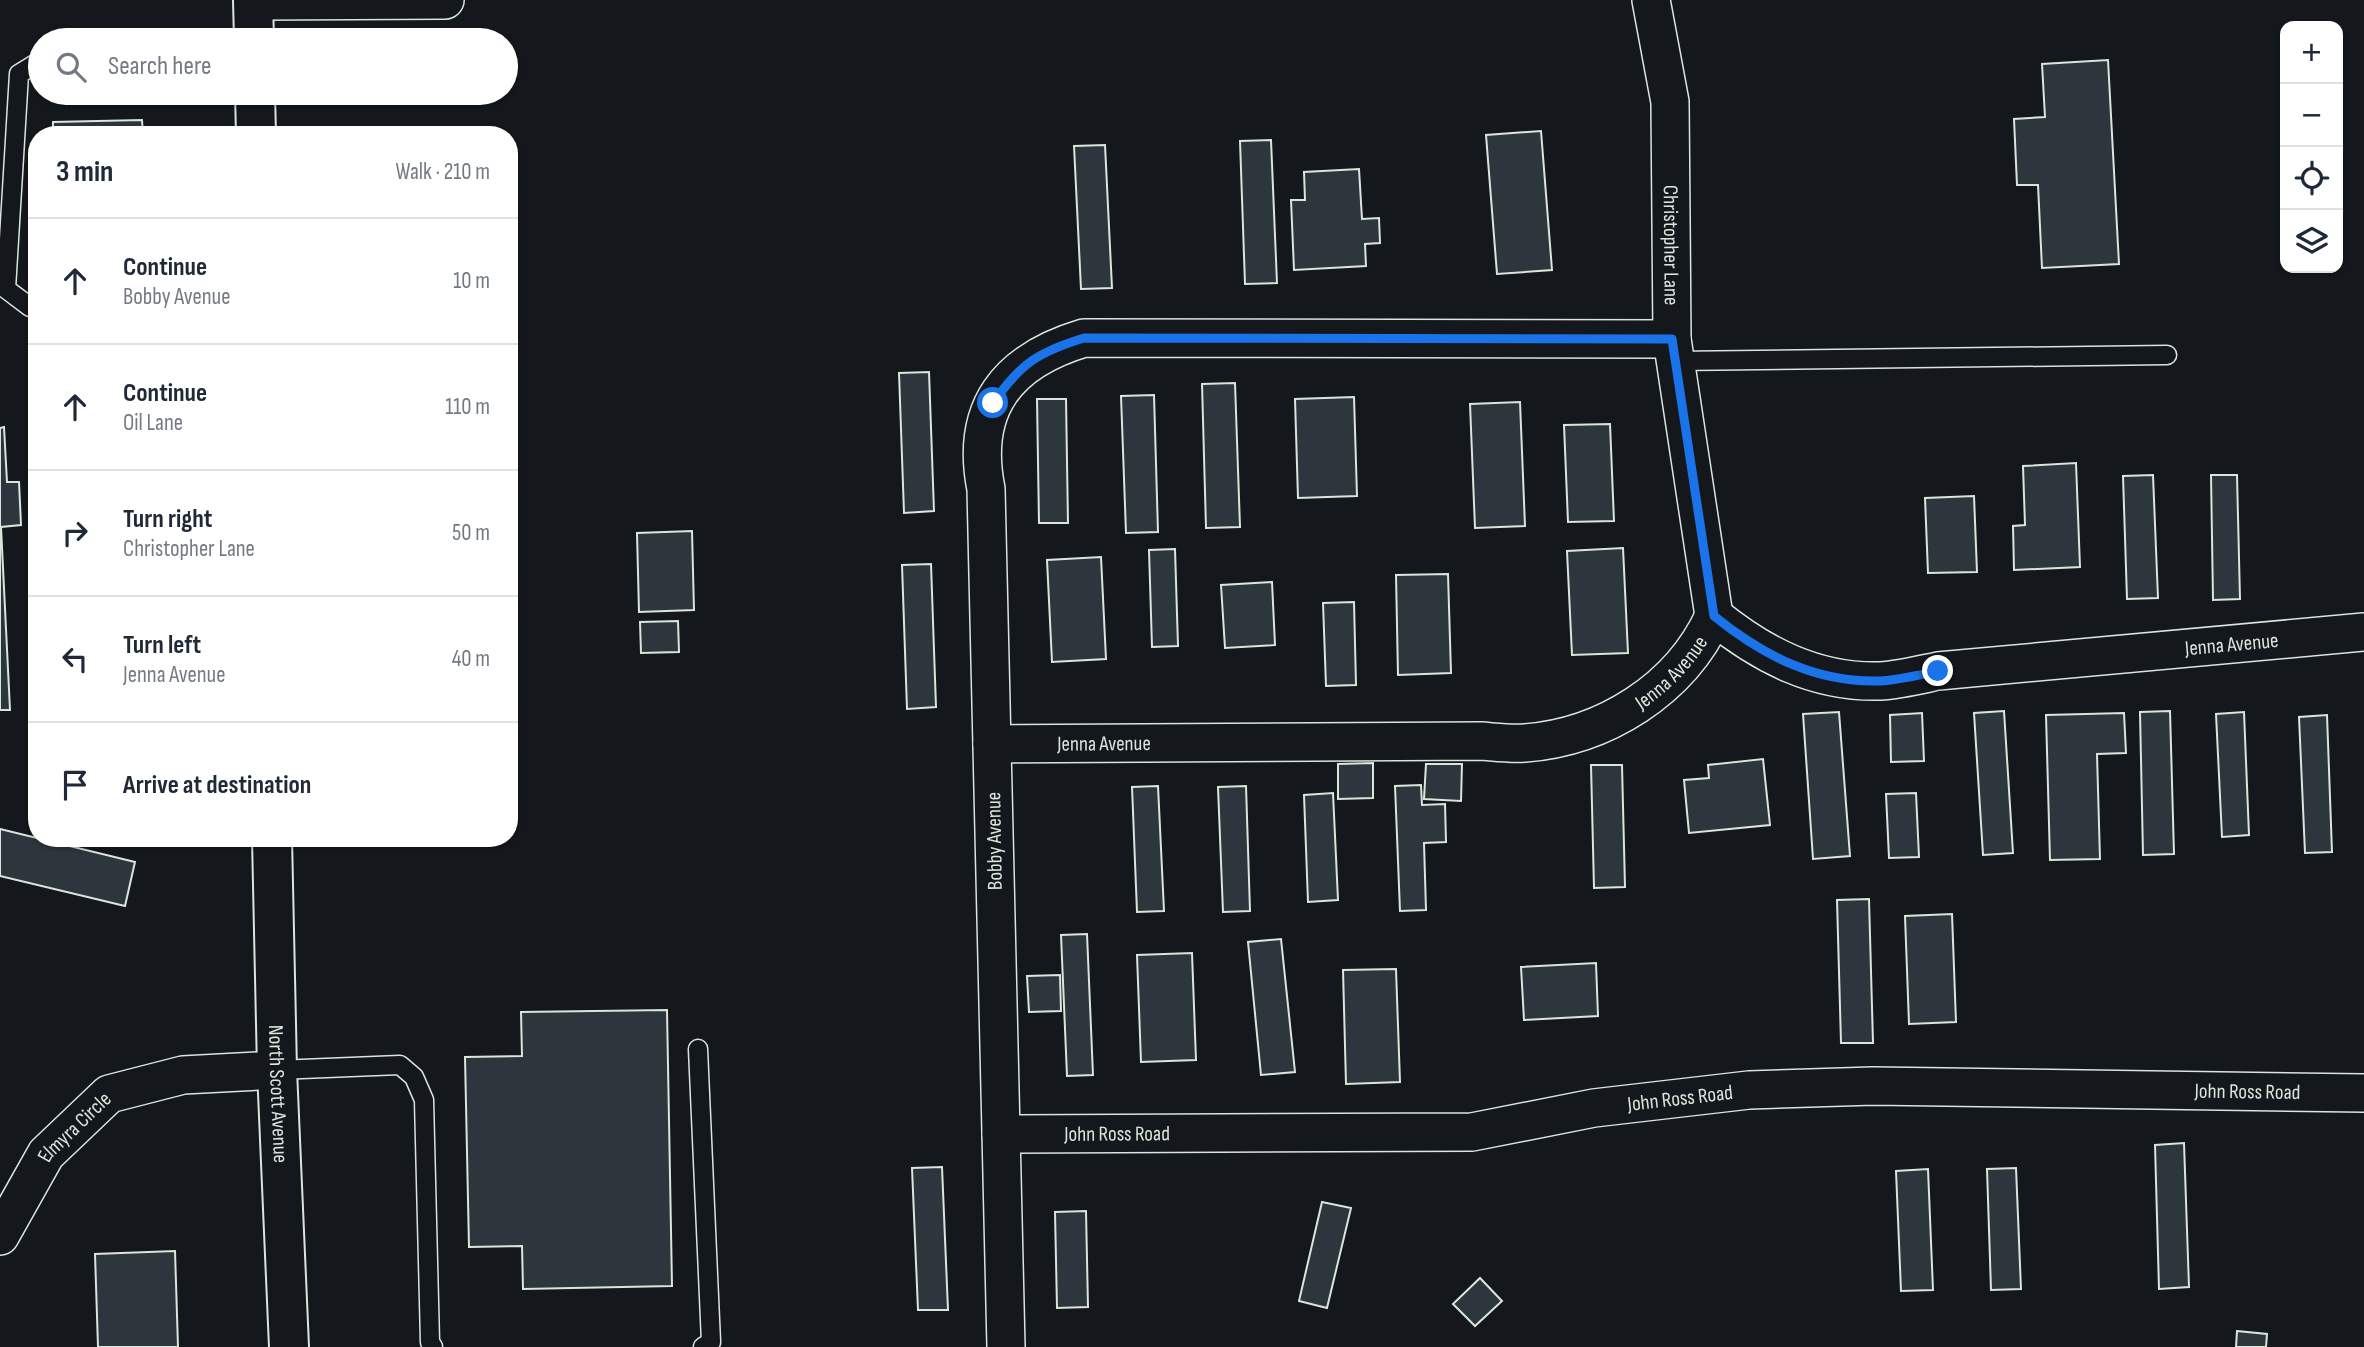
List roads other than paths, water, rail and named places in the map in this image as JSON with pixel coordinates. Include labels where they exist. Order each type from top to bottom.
[{"type":"main road","points":[[253,0],[254,28]]},
{"type":"main road","points":[[255,105],[256,126]]},
{"type":"main road","name":"North Scott Avenue","points":[[272,847],[277,1070],[289,1347]]},
{"type":"street","points":[[253,0],[446,0]]},
{"type":"street","name":"Christopher Lane","points":[[1651,0],[1670,102],[1673,350],[1714,616]]},
{"type":"street","name":"Bobby Avenue","points":[[1006,1347],[983,435],[1000,394],[1013,375],[1038,355],[1084,338],[1673,350]]},
{"type":"street","name":"Jenna Avenue","points":[[992,744],[1467,741],[1523,743],[1569,736],[1613,720],[1648,698],[1685,662],[1714,616],[1748,644],[1794,667],[1837,678],[1881,681],[1952,670],[2364,632]]},
{"type":"street","name":"Elmyra Circle","points":[[0,1236],[46,1154],[109,1094],[183,1075],[277,1070]]},
{"type":"street","name":"John Ross Road","points":[[1001,1134],[1472,1132],[1620,1105],[1749,1090],[1873,1086],[2364,1093]]},
{"type":"lane","points":[[28,68],[19,74],[6,289],[28,306]]},
{"type":"lane","points":[[1673,350],[2167,355]]},
{"type":"lane","points":[[698,1049],[711,1342],[703,1347]]},
{"type":"lane","points":[[277,1070],[400,1065],[414,1077],[425,1100],[430,1342],[433,1347]]}]
